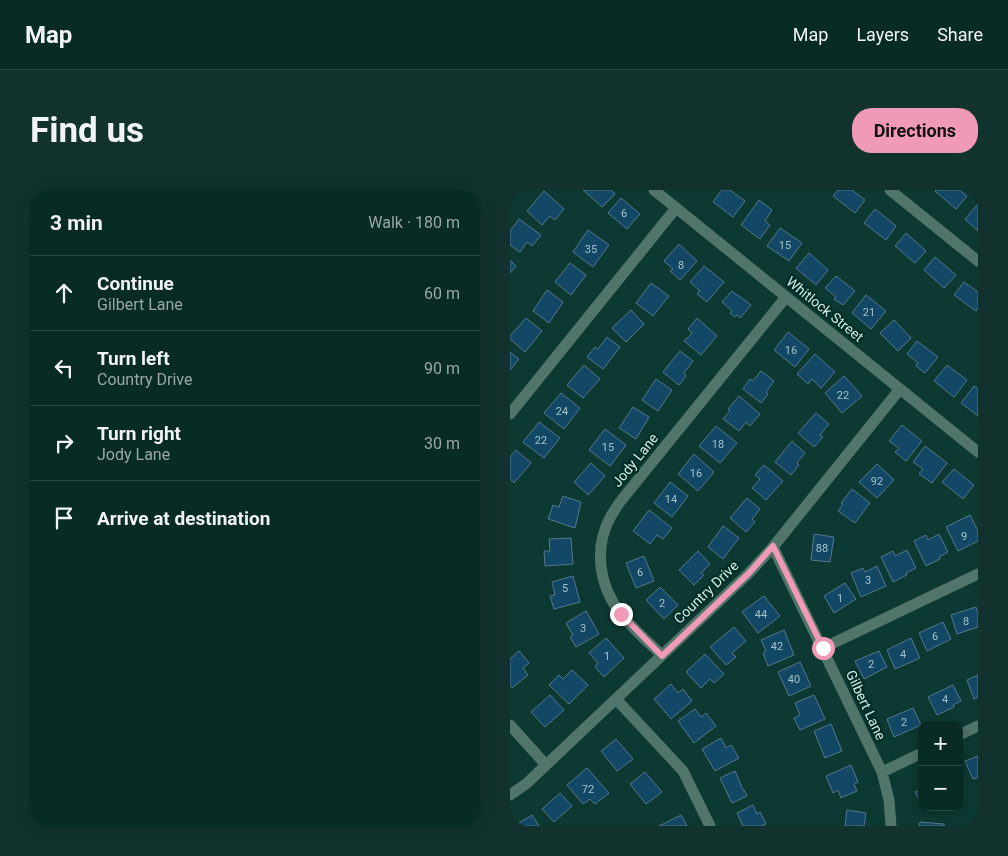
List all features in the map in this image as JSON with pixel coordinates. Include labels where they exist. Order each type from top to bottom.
[{"type":"street","name":"Whitlock Street","points":[[654,190],[978,452]]},
{"type":"street","points":[[890,190],[978,261]]},
{"type":"street","points":[[510,414],[676,208]]},
{"type":"street","name":"Jody Lane","points":[[662,656],[621,614],[607,593],[601,574],[600,560],[605,529],[610,516],[624,497],[786,297]]},
{"type":"street","name":"Country Drive","points":[[510,795],[526,784],[749,573],[900,389]]},
{"type":"street","name":"Gilbert Lane","points":[[773,546],[882,772],[886,785],[891,826]]},
{"type":"street","points":[[823,648],[978,574]]},
{"type":"street","points":[[616,699],[683,771],[710,826]]},
{"type":"street","points":[[510,725],[546,765]]},
{"type":"street","points":[[963,733],[978,726]]},
{"type":"street","points":[[882,772],[918,755]]},
{"type":"building","points":[[583,190],[611,190],[615,194],[602,207]]},
{"type":"building","points":[[722,190],[730,190],[745,201],[733,217],[713,202]]},
{"type":"building","points":[[838,190],[852,190],[865,200],[855,213],[833,196]]},
{"type":"building","points":[[936,190],[959,190],[967,196],[956,209]]},
{"type":"building","points":[[544,191],[564,209],[555,220],[550,216],[542,225],[527,211]]},
{"type":"building","points":[[621,198],[640,214],[627,229],[608,213]]},
{"type":"building","points":[[759,200],[772,210],[765,221],[770,225],[760,239],[741,225]]},
{"type":"building","points":[[978,206],[978,231],[965,219]]},
{"type":"building","points":[[875,209],[896,226],[886,240],[864,223]]},
{"type":"building","points":[[519,219],[541,235],[532,246],[527,242],[520,252],[510,245],[510,231]]},
{"type":"building","points":[[780,228],[802,243],[789,261],[767,246]]},
{"type":"building","points":[[588,230],[609,245],[593,267],[573,252]]},
{"type":"building","points":[[906,233],[926,251],[915,263],[895,246]]},
{"type":"building","points":[[679,244],[697,261],[680,280],[670,271],[673,269],[664,261]]},
{"type":"building","points":[[809,253],[828,270],[816,285],[796,268]]},
{"type":"building","points":[[935,257],[956,275],[944,288],[924,270]]},
{"type":"building","points":[[510,260],[516,266],[510,273]]},
{"type":"building","points":[[570,263],[586,275],[571,295],[555,282]]},
{"type":"building","points":[[704,266],[724,282],[707,302],[697,294],[700,291],[690,282]]},
{"type":"building","points":[[836,276],[855,291],[843,305],[834,299],[836,297],[825,288]]},
{"type":"building","points":[[964,282],[978,292],[978,308],[976,311],[954,295]]},
{"type":"building","points":[[651,283],[669,296],[653,316],[636,303]]},
{"type":"building","points":[[547,290],[563,302],[549,323],[533,311]]},
{"type":"building","points":[[732,291],[751,305],[740,318],[730,313],[732,311],[722,302]]},
{"type":"building","points":[[866,295],[886,311],[871,329],[852,313]]},
{"type":"building","points":[[631,310],[644,324],[626,342],[612,328]]},
{"type":"building","points":[[526,318],[542,331],[525,352],[510,339],[510,336]]},
{"type":"building","points":[[697,318],[717,336],[701,355],[684,341],[692,333],[688,329]]},
{"type":"building","points":[[894,320],[911,338],[898,351],[880,333]]},
{"type":"building","points":[[788,332],[809,349],[795,367],[774,350]]},
{"type":"building","points":[[607,337],[620,347],[603,369],[587,357],[595,347],[598,349]]},
{"type":"building","points":[[917,341],[938,357],[925,373],[916,366],[918,363],[907,354]]},
{"type":"building","points":[[680,351],[693,361],[684,373],[686,376],[679,385],[663,372]]},
{"type":"building","points":[[510,352],[519,359],[510,370]]},
{"type":"building","points":[[815,354],[835,372],[821,388],[812,379],[808,384],[797,374]]},
{"type":"building","points":[[584,365],[600,379],[583,398],[567,385]]},
{"type":"building","points":[[947,365],[967,380],[954,397],[934,381]]},
{"type":"building","points":[[761,371],[774,381],[761,403],[743,389],[750,379],[753,381]]},
{"type":"building","points":[[844,376],[862,396],[842,413],[825,393]]},
{"type":"building","points":[[656,379],[672,390],[658,411],[642,400]]},
{"type":"building","points":[[974,386],[978,389],[978,416],[961,403]]},
{"type":"building","points":[[561,393],[580,408],[564,429],[544,413]]},
{"type":"building","points":[[739,396],[760,414],[750,426],[746,422],[739,431],[723,419],[730,411],[728,409]]},
{"type":"building","points":[[633,407],[649,417],[636,439],[619,428]]},
{"type":"building","points":[[816,413],[829,424],[820,435],[823,437],[814,447],[798,433]]},
{"type":"building","points":[[539,422],[560,438],[544,458],[523,442]]},
{"type":"building","points":[[902,425],[922,441],[906,461],[895,452],[899,448],[889,441]]},
{"type":"building","points":[[716,426],[737,443],[720,463],[699,446]]},
{"type":"building","points":[[605,429],[626,445],[610,466],[589,450]]},
{"type":"building","points":[[792,441],[805,453],[791,475],[775,462]]},
{"type":"building","points":[[925,446],[947,463],[932,483],[919,474],[923,469],[913,462]]},
{"type":"building","points":[[516,450],[531,463],[514,483],[510,479],[510,457]]},
{"type":"building","points":[[694,454],[714,472],[698,491],[678,474]]},
{"type":"building","points":[[591,463],[605,476],[588,495],[574,482]]},
{"type":"building","points":[[877,464],[894,480],[877,498],[859,482]]},
{"type":"building","points":[[764,465],[783,481],[766,500],[752,488],[760,479],[755,475]]},
{"type":"building","points":[[954,469],[974,485],[963,499],[942,482]]},
{"type":"building","points":[[670,482],[688,496],[672,517],[654,503]]},
{"type":"building","points":[[852,489],[870,503],[855,523],[838,511],[843,504],[841,503]]},
{"type":"building","points":[[563,496],[581,502],[575,528],[548,519],[553,505],[559,507]]},
{"type":"building","points":[[747,498],[760,509],[752,519],[755,522],[746,532],[730,518]]},
{"type":"building","points":[[649,510],[672,528],[663,539],[657,535],[650,544],[633,531]]},
{"type":"building","points":[[970,515],[978,531],[978,541],[958,551],[946,527]]},
{"type":"building","points":[[723,526],[739,538],[723,559],[708,547]]},
{"type":"building","points":[[814,534],[834,537],[830,562],[811,560]]},
{"type":"building","points":[[939,534],[948,552],[939,557],[940,559],[926,566],[914,541],[926,535],[928,540]]},
{"type":"building","points":[[571,538],[573,564],[545,566],[544,551],[550,551],[549,539]]},
{"type":"building","points":[[907,550],[916,568],[893,582],[881,557],[893,551],[895,556]]},
{"type":"building","points":[[698,551],[710,564],[701,573],[704,575],[694,585],[679,570]]},
{"type":"building","points":[[644,556],[654,581],[636,588],[626,563]]},
{"type":"building","points":[[877,566],[886,586],[861,597],[851,573],[863,568],[865,572]]},
{"type":"building","points":[[573,576],[580,602],[554,609],[550,596],[555,595],[552,582]]},
{"type":"building","points":[[845,583],[856,599],[834,613],[824,596]]},
{"type":"building","points":[[660,587],[678,605],[664,619],[646,600]]},
{"type":"building","points":[[764,596],[780,616],[758,633],[742,612]]},
{"type":"building","points":[[976,607],[978,627],[957,634],[951,615]]},
{"type":"building","points":[[586,611],[599,634],[576,647],[570,637],[573,635],[566,623]]},
{"type":"building","points":[[943,622],[951,639],[927,651],[919,633]]},
{"type":"building","points":[[734,627],[746,641],[732,653],[736,657],[726,665],[710,647]]},
{"type":"building","points":[[784,630],[794,655],[768,666],[763,653],[766,651],[761,640]]},
{"type":"building","points":[[606,638],[624,658],[604,677],[595,667],[598,663],[589,653]]},
{"type":"building","points":[[911,638],[920,658],[895,669],[887,650]]},
{"type":"building","points":[[519,651],[529,663],[523,668],[528,675],[512,688],[510,685],[510,659]]},
{"type":"building","points":[[879,651],[887,667],[864,679],[855,661]]},
{"type":"building","points":[[705,654],[724,674],[714,683],[710,679],[701,688],[686,672]]},
{"type":"building","points":[[800,662],[811,686],[789,696],[778,672]]},
{"type":"building","points":[[572,670],[588,685],[569,704],[549,685],[559,675],[563,679]]},
{"type":"building","points":[[978,675],[978,697],[974,699],[967,680]]},
{"type":"building","points":[[671,684],[678,693],[683,689],[692,701],[671,719],[654,699]]},
{"type":"building","points":[[953,685],[961,701],[953,705],[954,707],[937,715],[928,697]]},
{"type":"building","points":[[550,695],[564,710],[545,727],[531,712]]},
{"type":"building","points":[[814,695],[825,719],[800,730],[794,718],[800,715],[795,703]]},
{"type":"building","points":[[913,708],[919,721],[918,726],[894,737],[887,719]]},
{"type":"building","points":[[695,709],[701,717],[706,713],[716,726],[694,743],[678,721]]},
{"type":"building","points":[[831,724],[842,751],[825,758],[814,731]]},
{"type":"building","points":[[721,738],[726,748],[731,745],[739,758],[715,771],[702,749]]},
{"type":"building","points":[[616,739],[633,759],[617,771],[601,751]]},
{"type":"building","points":[[978,756],[978,777],[973,779],[965,761]]},
{"type":"building","points":[[851,765],[858,782],[854,784],[857,791],[841,798],[838,790],[833,793],[826,776]]},
{"type":"building","points":[[587,768],[609,793],[595,804],[590,799],[583,804],[567,785]]},
{"type":"building","points":[[735,771],[747,796],[732,803],[720,778]]},
{"type":"building","points":[[645,772],[662,792],[646,804],[630,784]]},
{"type":"building","points":[[560,793],[572,806],[554,822],[542,809]]},
{"type":"building","points":[[753,805],[757,814],[760,812],[766,824],[761,826],[743,826],[737,813]]},
{"type":"building","points":[[847,810],[866,813],[864,826],[845,826]]},
{"type":"building","points":[[532,815],[539,826],[514,826]]},
{"type":"building","points":[[681,815],[687,826],[659,826]]},
{"type":"building","points":[[920,822],[944,824],[944,826],[919,826]]},
{"type":"route","points":[[621,614],[662,656],[749,573],[773,546],[823,648]]}]
